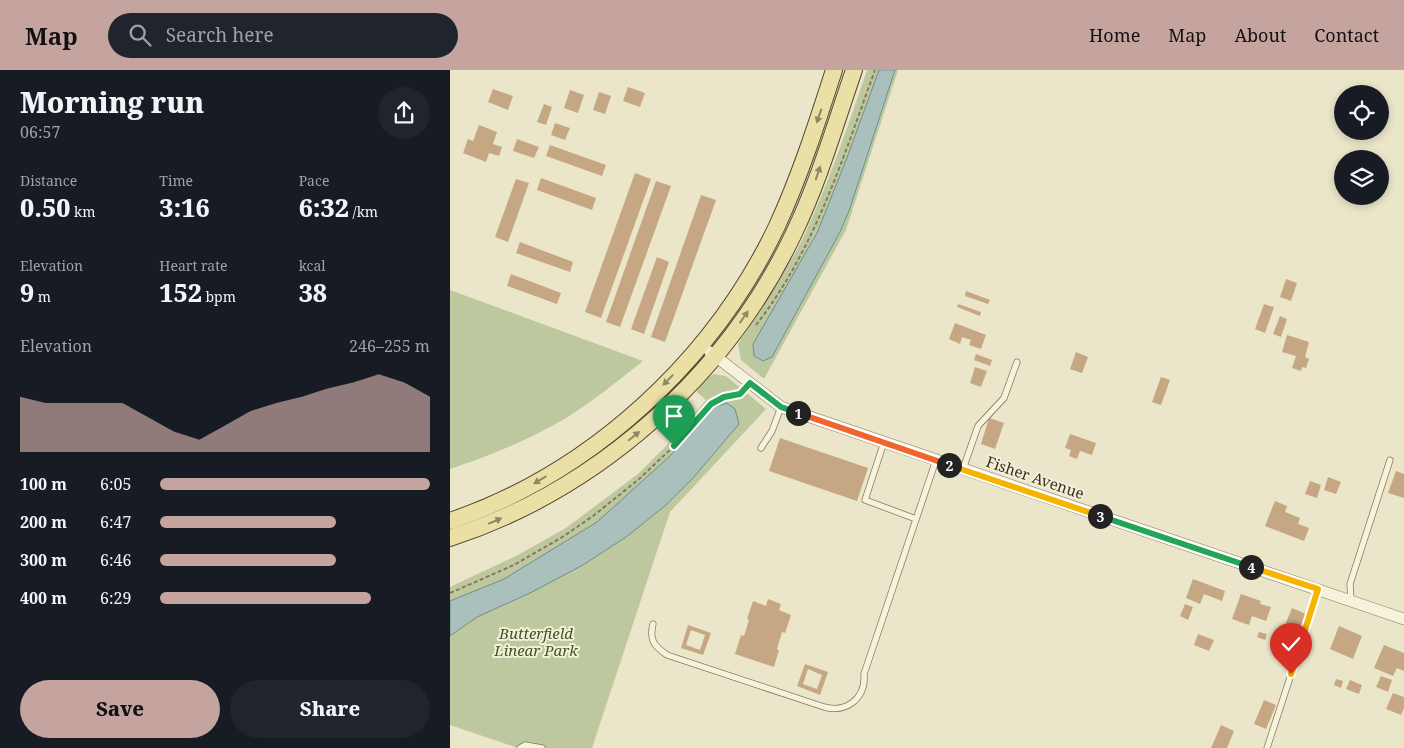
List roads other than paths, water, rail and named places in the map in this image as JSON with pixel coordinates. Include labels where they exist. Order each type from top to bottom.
[{"type":"main road","points":[[450,521],[497,502],[531,485],[566,464],[600,440],[655,394],[701,344],[741,290],[776,228],[792,192],[834,70]]},
{"type":"main road","points":[[450,538],[503,518],[539,500],[612,454],[666,409],[715,356],[756,300],[794,234],[810,198],[854,70]]},
{"type":"street","name":"Fisher Avenue","points":[[701,344],[781,407],[1404,619]]},
{"type":"lane","points":[[963,469],[978,426],[1004,398],[1017,362]]},
{"type":"lane","points":[[762,448],[772,431],[781,407]]},
{"type":"lane","points":[[884,442],[865,500],[916,518]]},
{"type":"lane","points":[[653,624],[651,630],[652,641],[656,647],[667,655],[824,708],[841,709],[862,691],[864,674],[936,460]]},
{"type":"lane","points":[[1350,601],[1350,584],[1390,460]]},
{"type":"lane","points":[[1267,748],[1318,589]]},
{"type":"lane","points":[[520,748],[525,745],[542,748]]},
{"type":"water","points":[[879,70],[895,70],[849,211],[840,232],[772,357],[763,361],[754,356],[753,344],[817,233]]},
{"type":"water","points":[[727,403],[735,409],[739,424],[693,478],[666,505],[626,537],[583,565],[530,593],[477,617],[450,636],[450,601],[504,579],[597,522],[670,456],[712,408]]},
{"type":"park label","name":"Butterfield Linear Park","points":[[536,642]]}]
